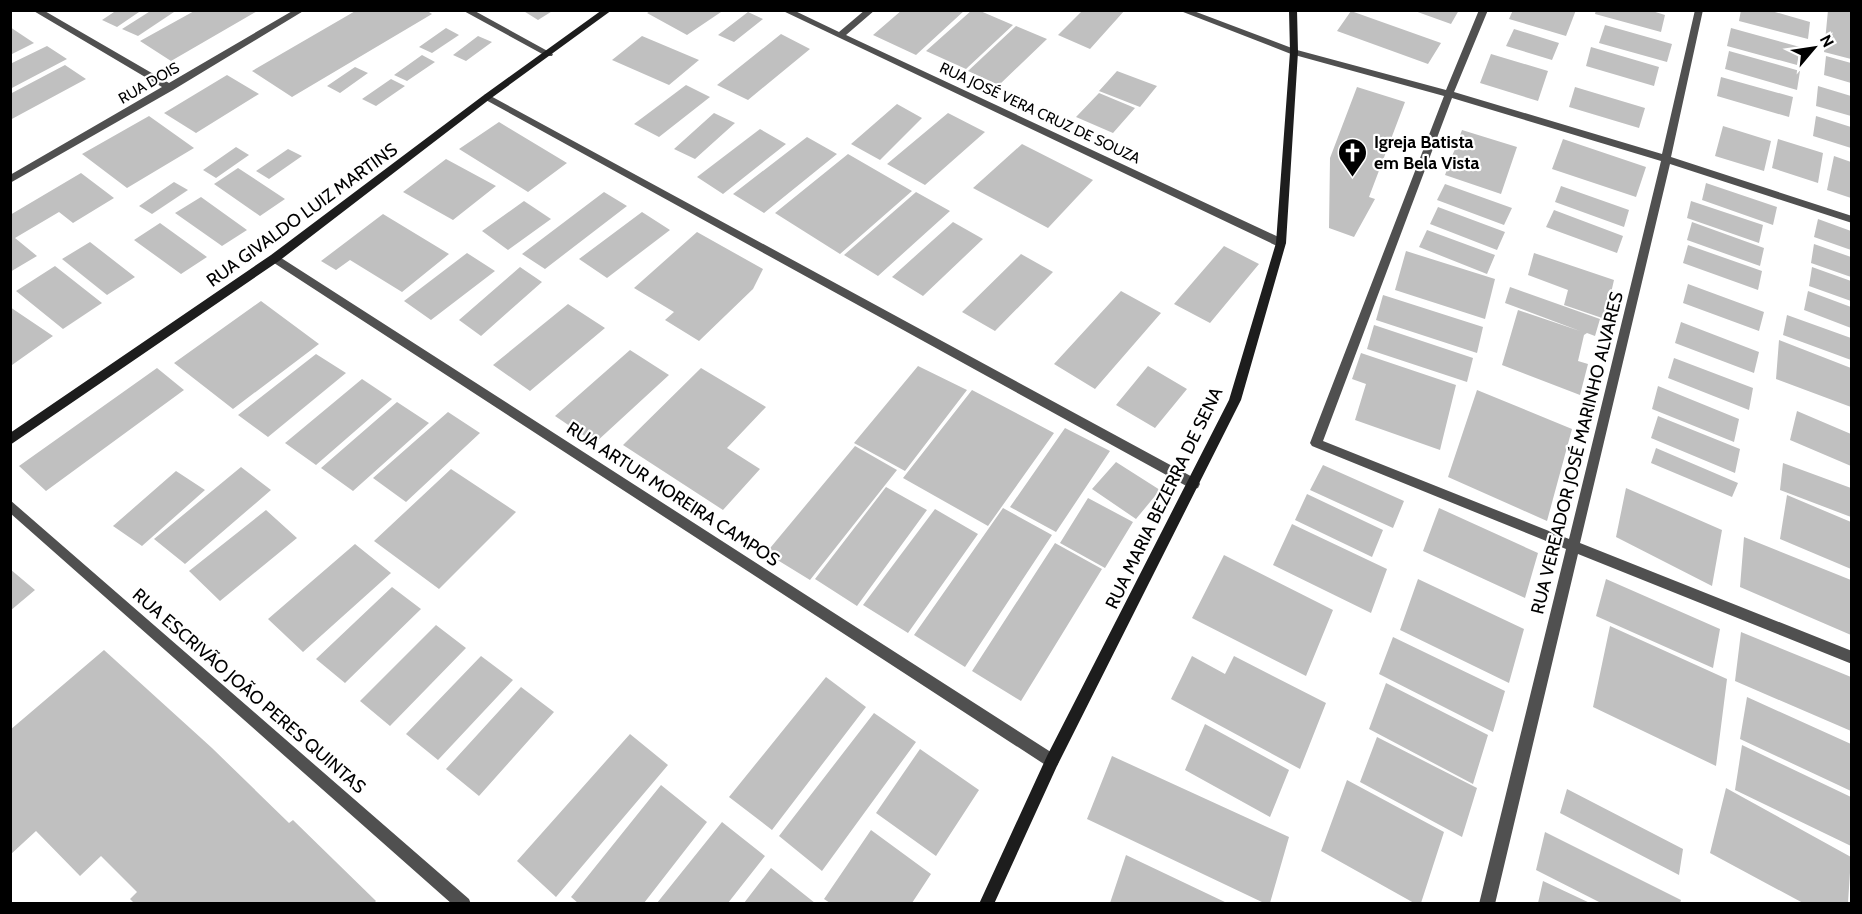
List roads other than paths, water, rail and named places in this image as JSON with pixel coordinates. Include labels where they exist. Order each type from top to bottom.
[{"type":"street","points":[[36,10],[170,88]]},
{"type":"street","name":"RUA DOIS","points":[[10,180],[302,10]]},
{"type":"street","points":[[466,10],[549,54]]},
{"type":"street","name":"RUA GIVALDO LUIZ MARTINS","points":[[10,440],[275,258],[608,10]]},
{"type":"street","name":"RUA JOSÉ VERA CRUZ DE SOUZA","points":[[785,10],[1281,243]]},
{"type":"street","points":[[840,36],[871,10]]},
{"type":"street","points":[[1182,10],[1294,52],[1449,94],[1666,159],[1851,220]]},
{"type":"street","name":"RUA MARIA BEZERRA DE SENA","points":[[986,903],[1052,760],[1235,400],[1281,243],[1294,52],[1293,10]]},
{"type":"street","points":[[1484,10],[1449,94],[1316,443],[1572,548],[1851,658]]},
{"type":"street","name":"RUA VEREADOR JOSÉ MARINHO ALVARES","points":[[1487,903],[1666,159],[1699,10]]},
{"type":"street","points":[[487,98],[1194,484]]},
{"type":"street","name":"RUA ARTUR MOREIRA CAMPOS","points":[[275,258],[1052,760]]},
{"type":"street","name":"RUA ESCRIVÃO JOÃO PERES QUINTAS","points":[[10,505],[464,903]]},
{"type":"place","name":"Igreja Batista em Bela Vista","points":[[1353,178]]}]
